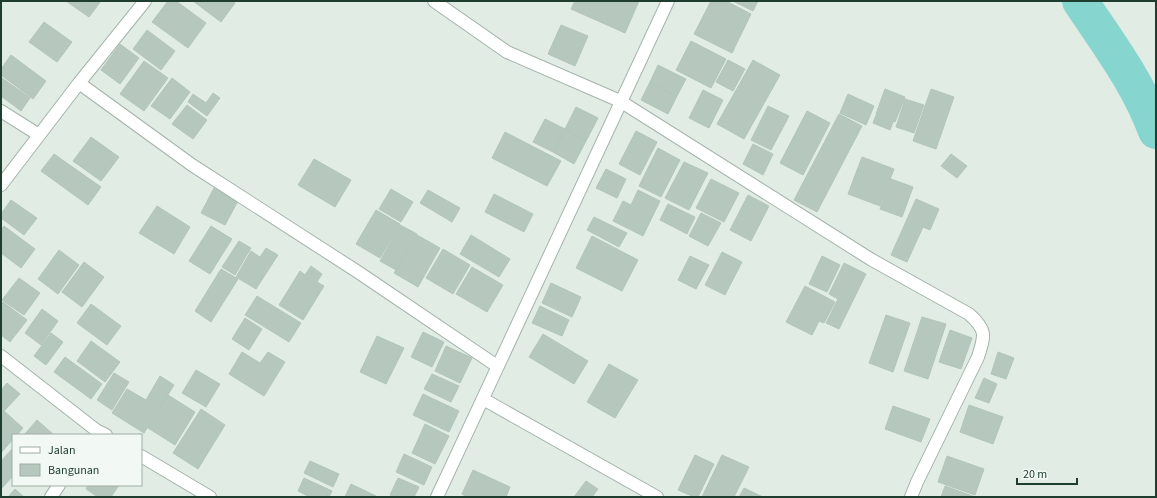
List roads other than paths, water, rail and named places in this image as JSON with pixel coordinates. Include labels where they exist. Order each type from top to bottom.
[{"type":"street","points":[[1,185],[79,83],[145,1]]},
{"type":"street","points":[[434,1],[507,52],[620,101],[872,260],[969,314],[979,323],[983,332],[983,341],[978,357],[911,497]]},
{"type":"street","points":[[437,497],[620,101],[668,1]]},
{"type":"street","points":[[79,83],[192,165],[358,272],[497,366]]},
{"type":"street","points":[[1,111],[39,135]]},
{"type":"street","points":[[1,356],[98,433]]},
{"type":"street","points":[[483,399],[657,497]]},
{"type":"street","points":[[142,457],[210,497]]},
{"type":"street","points":[[51,497],[58,486]]},
{"type":"waterway","points":[[1080,1],[1132,80],[1156,131]]}]
